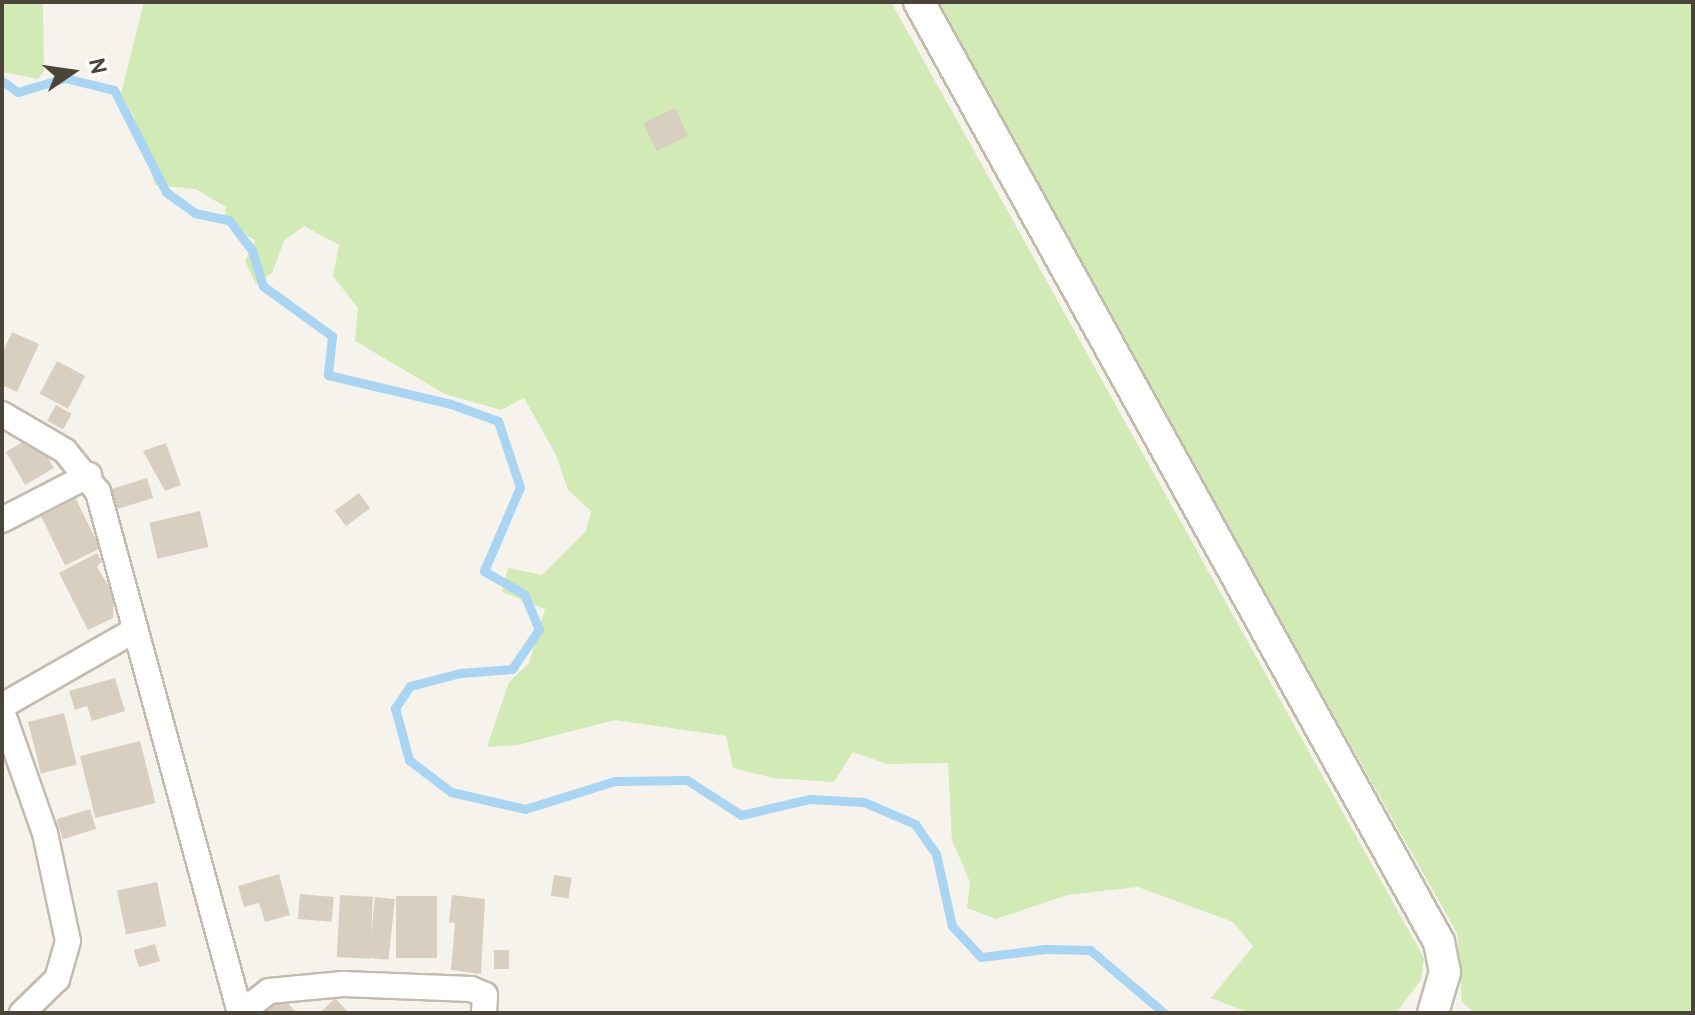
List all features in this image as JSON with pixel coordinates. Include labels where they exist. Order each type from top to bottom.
[{"type":"street","points":[[919,2],[1439,942],[1445,972],[1433,1013]]},
{"type":"street","points":[[2,414],[65,451],[89,475],[135,630],[240,1013],[269,991],[343,984],[471,989],[485,995],[484,1013]]},
{"type":"street","points":[[2,520],[89,475]]},
{"type":"street","points":[[22,1013],[57,979],[68,941],[45,833],[2,708],[135,630]]},
{"type":"green space","points":[[2,2],[43,2],[44,71],[38,79],[2,72]]},
{"type":"green space","points":[[144,2],[891,2],[1424,958],[1421,980],[1396,1013],[1250,1013],[1211,998],[1253,946],[1233,922],[1138,887],[1067,895],[996,919],[967,908],[970,882],[952,840],[948,763],[887,764],[853,752],[834,782],[773,778],[733,768],[726,736],[615,720],[518,745],[487,747],[509,682],[529,663],[545,609],[502,592],[508,568],[542,575],[586,531],[591,511],[568,490],[556,455],[524,398],[501,410],[445,394],[355,341],[358,308],[333,276],[339,245],[304,226],[284,241],[272,273],[256,284],[245,261],[255,240],[223,223],[226,207],[195,189],[155,185],[134,117],[121,94]]},
{"type":"green space","points":[[930,2],[1693,2],[1693,1013],[1475,1013],[1462,1002],[1457,933]]},
{"type":"building","points":[[675,108],[688,136],[656,151],[643,123]]},
{"type":"building","points":[[12,332],[39,344],[17,392],[2,385],[2,354]]},
{"type":"building","points":[[57,361],[85,376],[68,409],[40,394]]},
{"type":"building","points":[[56,405],[72,414],[63,429],[47,421]]},
{"type":"building","points":[[24,441],[44,451],[54,468],[25,485],[6,452]]},
{"type":"building","points":[[166,443],[181,485],[165,491],[143,451]]},
{"type":"building","points":[[147,478],[153,498],[116,509],[110,489]]},
{"type":"building","points":[[359,493],[370,508],[346,526],[335,511]]},
{"type":"building","points":[[76,499],[100,548],[65,566],[41,516]]},
{"type":"building","points":[[200,511],[208,547],[158,559],[149,523]]},
{"type":"building","points":[[97,553],[102,561],[97,567],[114,595],[113,618],[88,630],[59,573]]},
{"type":"building","points":[[115,678],[125,711],[92,721],[87,706],[75,710],[69,691]]},
{"type":"building","points":[[64,713],[77,764],[41,773],[28,722]]},
{"type":"building","points":[[140,741],[155,803],[95,818],[80,756]]},
{"type":"building","points":[[90,809],[96,829],[63,839],[57,819]]},
{"type":"building","points":[[279,874],[290,915],[265,922],[259,903],[244,907],[238,886]]},
{"type":"building","points":[[554,875],[572,878],[568,899],[551,896]]},
{"type":"building","points":[[157,882],[166,926],[126,935],[117,891]]},
{"type":"building","points":[[300,894],[334,897],[332,922],[298,919]]},
{"type":"building","points":[[340,895],[373,897],[370,959],[337,957]]},
{"type":"building","points":[[452,895],[485,899],[481,974],[451,970],[455,923],[449,922]]},
{"type":"building","points":[[396,896],[437,896],[437,958],[396,958]]},
{"type":"building","points":[[375,897],[395,899],[389,960],[369,958]]},
{"type":"building","points":[[155,944],[160,961],[139,967],[134,950]]},
{"type":"building","points":[[494,950],[509,950],[509,969],[494,969]]},
{"type":"building","points":[[278,993],[297,1013],[258,1013]]},
{"type":"building","points":[[335,998],[349,1013],[320,1013]]},
{"type":"waterway","points":[[2,81],[18,92],[65,78],[114,90],[166,192],[195,213],[229,220],[252,250],[263,286],[332,336],[328,375],[451,404],[498,421],[520,487],[484,571],[524,594],[539,629],[512,669],[460,673],[410,686],[395,708],[409,760],[451,792],[525,809],[615,781],[687,780],[741,815],[810,799],[864,802],[915,824],[936,854],[952,926],[981,957],[1045,949],[1090,950],[1164,1013]]}]
